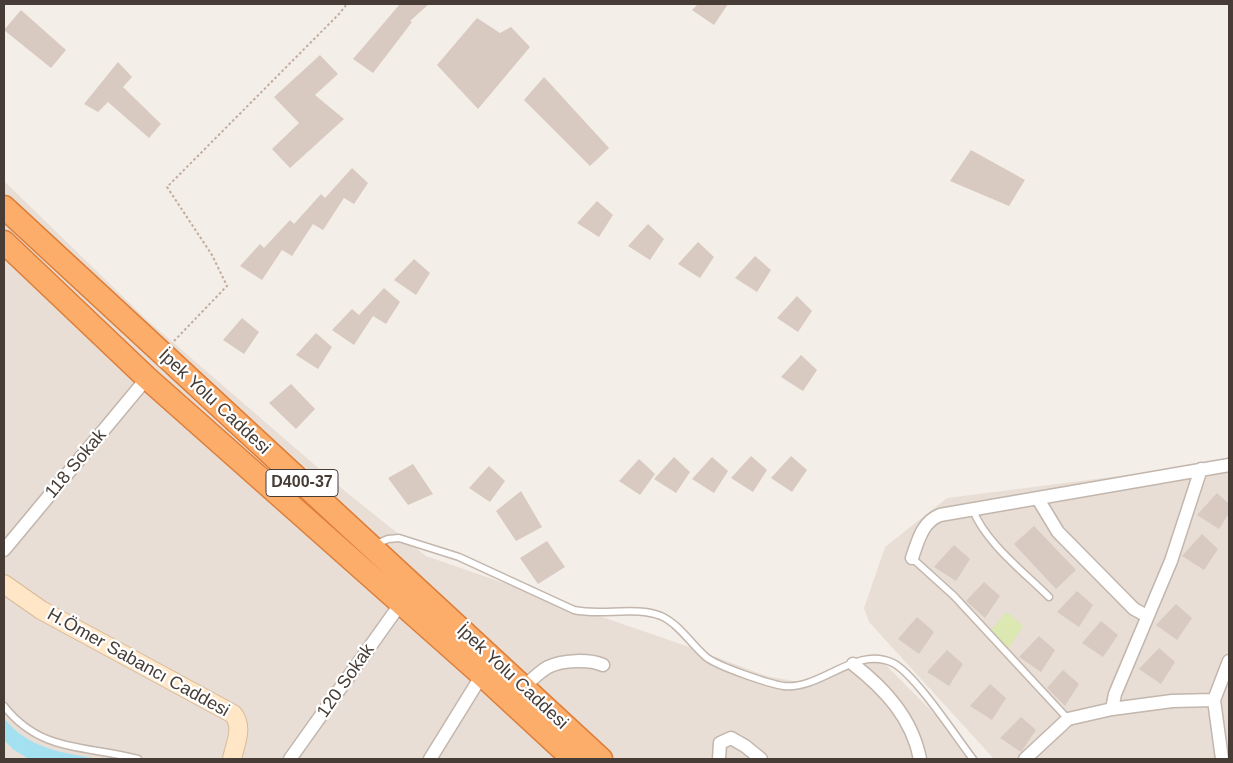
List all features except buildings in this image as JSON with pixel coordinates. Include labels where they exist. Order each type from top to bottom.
[{"type":"highway","name":"İpek Yolu Caddesi","points":[[4,207],[601,759]]},
{"type":"highway","name":"İpek Yolu Caddesi","points":[[4,242],[147,378],[482,675],[573,759]]},
{"type":"street","name":"118 Sokak","points":[[4,550],[147,378]]},
{"type":"street","points":[[912,558],[924,528],[930,521],[940,515],[1229,465]]},
{"type":"street","points":[[1112,710],[1115,694],[1181,534],[1201,469]]},
{"type":"street","points":[[1038,499],[1058,532],[1134,609],[1147,616]]},
{"type":"street","name":"H.Ömer Sabancı Caddesi","points":[[4,584],[41,610],[233,714],[239,731],[232,759]]},
{"type":"street","name":"120 Sokak","points":[[290,759],[401,603]]},
{"type":"street","points":[[1222,759],[1214,700],[1229,661]]},
{"type":"street","points":[[523,687],[548,668],[558,664],[575,662],[603,665]]},
{"type":"street","points":[[853,664],[875,683],[903,713],[916,742],[920,759]]},
{"type":"street","points":[[430,759],[482,675]]},
{"type":"street","points":[[1025,759],[1068,719],[1112,710],[1186,700],[1214,700]]},
{"type":"street","points":[[719,759],[720,743],[731,738],[761,759]]},
{"type":"lane","points":[[973,510],[983,530],[1049,597]]},
{"type":"lane","points":[[372,548],[383,541],[399,538],[459,557],[574,610],[648,613],[661,616],[672,623],[712,661],[778,685],[808,684],[853,664],[880,660],[893,663],[918,686],[973,759]]},
{"type":"lane","points":[[912,558],[954,596],[1068,719]]},
{"type":"lane","points":[[4,706],[21,725],[46,740],[138,759]]},
{"type":"path","points":[[162,353],[227,286],[212,255],[167,187],[340,14],[347,4]]},
{"type":"shaded area","points":[[4,181],[146,319],[346,492],[426,556],[692,648],[766,676],[799,682],[833,669],[882,661],[979,759],[4,759]]},
{"type":"shaded area","points":[[1229,462],[1229,759],[994,759],[869,622],[864,608],[885,547],[947,498]]},
{"type":"green space","points":[[1007,612],[1023,626],[1009,648],[987,634]]},
{"type":"water","points":[[4,718],[24,736],[46,748],[98,759],[29,759],[14,750],[4,740]]}]
